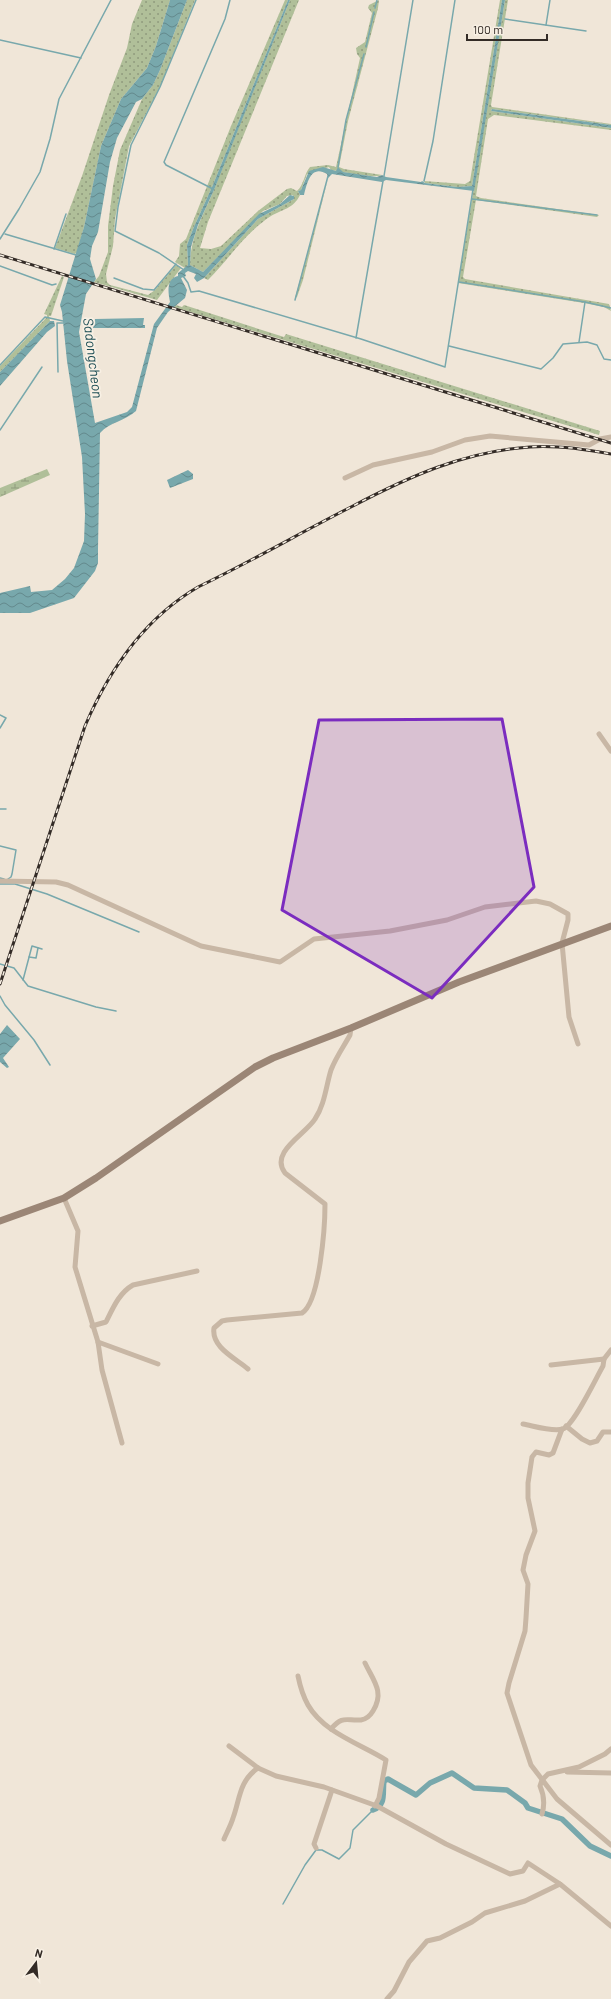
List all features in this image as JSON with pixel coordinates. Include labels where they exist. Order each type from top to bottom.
[{"type":"main road","points":[[0,1221],[64,1198],[255,1067],[459,982],[611,926]]},
{"type":"street","points":[[345,478],[373,465],[432,452],[465,440],[490,436],[589,445],[600,439],[611,437]]},
{"type":"street","points":[[599,734],[611,751]]},
{"type":"street","points":[[0,881],[56,882],[68,885],[201,946],[280,962],[314,939],[390,931],[447,920],[485,907],[536,901],[550,904],[568,914],[562,944],[569,1017],[578,1044]]},
{"type":"street","points":[[248,1369],[216,1342],[213,1334],[214,1328],[222,1321],[227,1320],[302,1313],[306,1310],[312,1300],[321,1256],[325,1204],[285,1173],[281,1159],[286,1149],[309,1128],[322,1108],[331,1070],[350,1035],[351,1028]]},
{"type":"street","points":[[64,1198],[78,1231],[76,1267],[92,1326],[98,1342],[102,1370],[122,1443]]},
{"type":"street","points":[[92,1326],[106,1322],[112,1307],[124,1291],[133,1285],[197,1271]]},
{"type":"street","points":[[98,1342],[158,1364]]},
{"type":"street","points":[[611,1350],[604,1359],[603,1366],[578,1412],[564,1428],[553,1453],[548,1454],[536,1452],[532,1457],[528,1498],[535,1531],[526,1555],[523,1570],[528,1584],[524,1631],[508,1683],[507,1693],[531,1765],[557,1799],[611,1845]]},
{"type":"street","points":[[551,1366],[604,1359]]},
{"type":"street","points":[[523,1424],[564,1428],[590,1443],[597,1441],[603,1432],[611,1432]]},
{"type":"street","points":[[332,1729],[338,1720],[363,1720],[370,1716],[378,1703],[375,1679],[365,1663]]},
{"type":"street","points":[[298,1676],[309,1708],[332,1729],[386,1760],[378,1798],[378,1807]]},
{"type":"street","points":[[229,1746],[258,1768],[276,1776],[332,1790],[378,1807],[446,1844],[510,1874],[523,1871],[528,1863],[560,1884],[611,1926]]},
{"type":"street","points":[[543,1812],[544,1795],[540,1786],[542,1780],[548,1774],[579,1767],[605,1754],[611,1749]]},
{"type":"street","points":[[224,1839],[233,1818],[243,1782],[249,1774],[258,1768]]},
{"type":"street","points":[[560,1771],[611,1773]]},
{"type":"street","points":[[316,1848],[314,1844],[332,1790]]},
{"type":"street","points":[[387,1999],[394,1991],[409,1962],[427,1941],[440,1938],[472,1922],[485,1912],[525,1901],[560,1884]]},
{"type":"highlighted area","points":[[502,719],[534,887],[432,998],[282,910],[319,720]]},
{"type":"green space","points":[[142,0],[170,0],[156,46],[147,68],[121,99],[101,146],[84,227],[77,252],[75,254],[55,248],[127,48],[132,24]]},
{"type":"green space","points":[[187,0],[195,0],[160,87],[129,146],[115,219],[113,246],[106,274],[107,282],[110,285],[148,295],[155,290],[176,265],[181,268],[157,300],[94,282],[99,276],[108,252],[108,226],[113,186],[120,150],[142,99],[153,85],[160,70]]},
{"type":"green space","points":[[285,0],[288,0],[187,245],[188,265],[185,268],[175,262],[179,256],[180,244],[186,239],[231,126]]},
{"type":"green space","points":[[290,0],[299,0],[208,222],[200,248],[211,249],[221,246],[258,211],[287,189],[291,188],[297,191],[310,167],[328,165],[336,167],[360,58],[357,54],[356,48],[365,42],[372,13],[368,8],[369,5],[379,0],[348,121],[339,167],[382,175],[373,176],[357,174],[331,170],[329,167],[307,174],[301,190],[298,191],[300,195],[297,200],[291,206],[271,216],[253,230],[208,280],[204,278],[258,219],[294,199],[293,195],[287,196],[280,204],[263,211],[203,272],[190,265],[196,232]]},
{"type":"green space","points":[[500,0],[502,0],[472,186],[457,187],[425,183],[424,181],[465,184],[470,181]]},
{"type":"green space","points":[[505,0],[508,0],[491,105],[492,107],[611,125],[492,109],[491,111],[611,128],[611,130],[494,115],[488,119],[476,196],[481,198],[599,215],[597,217],[476,200],[463,277],[465,279],[609,304],[611,311],[604,307],[584,303],[458,283]]},
{"type":"green space","points":[[328,178],[303,280],[297,297],[295,298]]},
{"type":"green space","points":[[62,276],[64,277],[51,316],[49,316],[50,321],[0,372],[0,366],[47,317],[47,315],[44,314]]},
{"type":"green space","points":[[176,305],[182,307],[184,305],[284,337],[286,334],[600,431],[599,435],[174,307]]},
{"type":"green space","points":[[47,469],[50,475],[0,497],[0,488]]},
{"type":"water","points":[[170,0],[187,0],[153,85],[142,99],[136,102],[117,138],[110,162],[98,232],[92,246],[90,259],[96,279],[86,294],[79,332],[95,423],[127,412],[132,407],[154,324],[170,302],[168,290],[171,280],[178,276],[178,273],[188,265],[187,245],[193,229],[212,187],[288,0],[290,0],[214,190],[198,225],[191,247],[190,265],[203,272],[259,214],[280,204],[290,195],[294,196],[294,199],[258,219],[204,278],[197,282],[194,278],[196,274],[188,271],[185,273],[186,276],[181,278],[187,290],[185,298],[168,312],[157,328],[136,411],[108,426],[100,433],[98,563],[95,571],[74,598],[30,613],[0,613],[0,593],[30,586],[31,592],[52,590],[65,579],[74,568],[84,541],[85,514],[82,457],[60,305],[84,227],[101,146],[121,99],[147,68],[156,46]]},
{"type":"water","points":[[502,0],[505,0],[474,191],[386,180],[382,182],[332,174],[328,178],[327,174],[317,171],[313,173],[308,180],[304,195],[300,195],[298,191],[301,190],[309,171],[323,167],[336,171],[338,167],[343,172],[377,177],[382,175],[386,177],[457,187],[472,186]]},
{"type":"water","points":[[492,109],[611,125],[611,128],[491,111]]},
{"type":"water","points":[[144,318],[143,325],[145,325],[145,328],[93,328],[95,319]]},
{"type":"water","points":[[50,321],[54,321],[55,326],[47,332],[0,386],[0,372]]},
{"type":"water","points":[[188,470],[193,474],[193,479],[170,488],[167,480]]},
{"type":"water","points":[[7,1025],[20,1039],[3,1058],[9,1067],[7,1068],[0,1062],[0,1034]]},
{"type":"waterway","points":[[0,239],[40,172],[50,139],[59,99],[111,0]]},
{"type":"waterway","points":[[184,270],[159,253],[115,231],[118,207],[131,145],[160,87],[196,0]]},
{"type":"waterway","points":[[213,189],[166,165],[164,162],[225,19],[230,0]]},
{"type":"waterway","points":[[375,8],[377,0]]},
{"type":"waterway","points":[[384,176],[413,0]]},
{"type":"waterway","points":[[424,181],[433,141],[455,0]]},
{"type":"waterway","points":[[546,25],[550,0]]},
{"type":"waterway","points":[[366,47],[374,12]]},
{"type":"waterway","points":[[505,19],[586,31]]},
{"type":"waterway","points":[[0,40],[81,58]]},
{"type":"waterway","points":[[338,167],[346,120],[364,54]]},
{"type":"waterway","points":[[295,300],[328,176]]},
{"type":"waterway","points":[[356,338],[383,181]]},
{"type":"waterway","points":[[183,276],[188,283],[191,292],[199,291],[361,339],[445,367],[473,189]]},
{"type":"waterway","points":[[472,199],[597,215]]},
{"type":"waterway","points":[[54,249],[66,214]]},
{"type":"waterway","points":[[5,234],[76,255]]},
{"type":"waterway","points":[[114,278],[143,289],[154,290],[176,264]]},
{"type":"waterway","points":[[0,266],[52,285],[56,284]]},
{"type":"waterway","points":[[459,282],[585,302],[611,308]]},
{"type":"waterway","points":[[579,342],[585,302]]},
{"type":"waterway","points":[[0,365],[45,317],[63,321]]},
{"type":"waterway","points":[[58,372],[57,323],[63,323]]},
{"type":"waterway","points":[[449,346],[541,369],[553,358],[563,344],[587,342],[597,345],[604,359],[611,360]]},
{"type":"waterway","points":[[0,430],[42,367]]},
{"type":"waterway","points":[[0,715],[6,718],[0,728]]},
{"type":"waterway","points":[[0,809],[6,809]]},
{"type":"waterway","points":[[0,846],[16,850],[12,874],[8,879]]},
{"type":"waterway","points":[[0,878],[4,879]]},
{"type":"waterway","points":[[0,884],[15,884],[47,894],[139,932]]},
{"type":"waterway","points":[[23,980],[32,946],[42,949]]},
{"type":"waterway","points":[[29,957],[36,958],[38,948]]},
{"type":"waterway","points":[[0,964],[14,968],[28,986],[96,1007],[116,1011]]},
{"type":"waterway","points":[[0,996],[5,1005],[34,1040],[50,1065]]},
{"type":"waterway","points":[[373,1810],[382,1802],[384,1781],[388,1779],[416,1795],[430,1783],[452,1773],[474,1788],[507,1790],[525,1803],[528,1808],[562,1819],[590,1846],[611,1856]]},
{"type":"waterway","points":[[283,1904],[305,1865],[316,1850],[322,1850],[339,1859],[350,1848],[353,1830],[373,1810]]},
{"type":"railway","points":[[0,255],[611,443]]},
{"type":"railway","points":[[0,984],[85,726],[105,685],[117,666],[145,630],[161,614],[198,587],[237,568],[372,496],[438,467],[483,454],[506,449],[530,447],[570,448],[611,454]]},
{"type":"water label","name":"Sadongcheon","points":[[93,358]]}]
